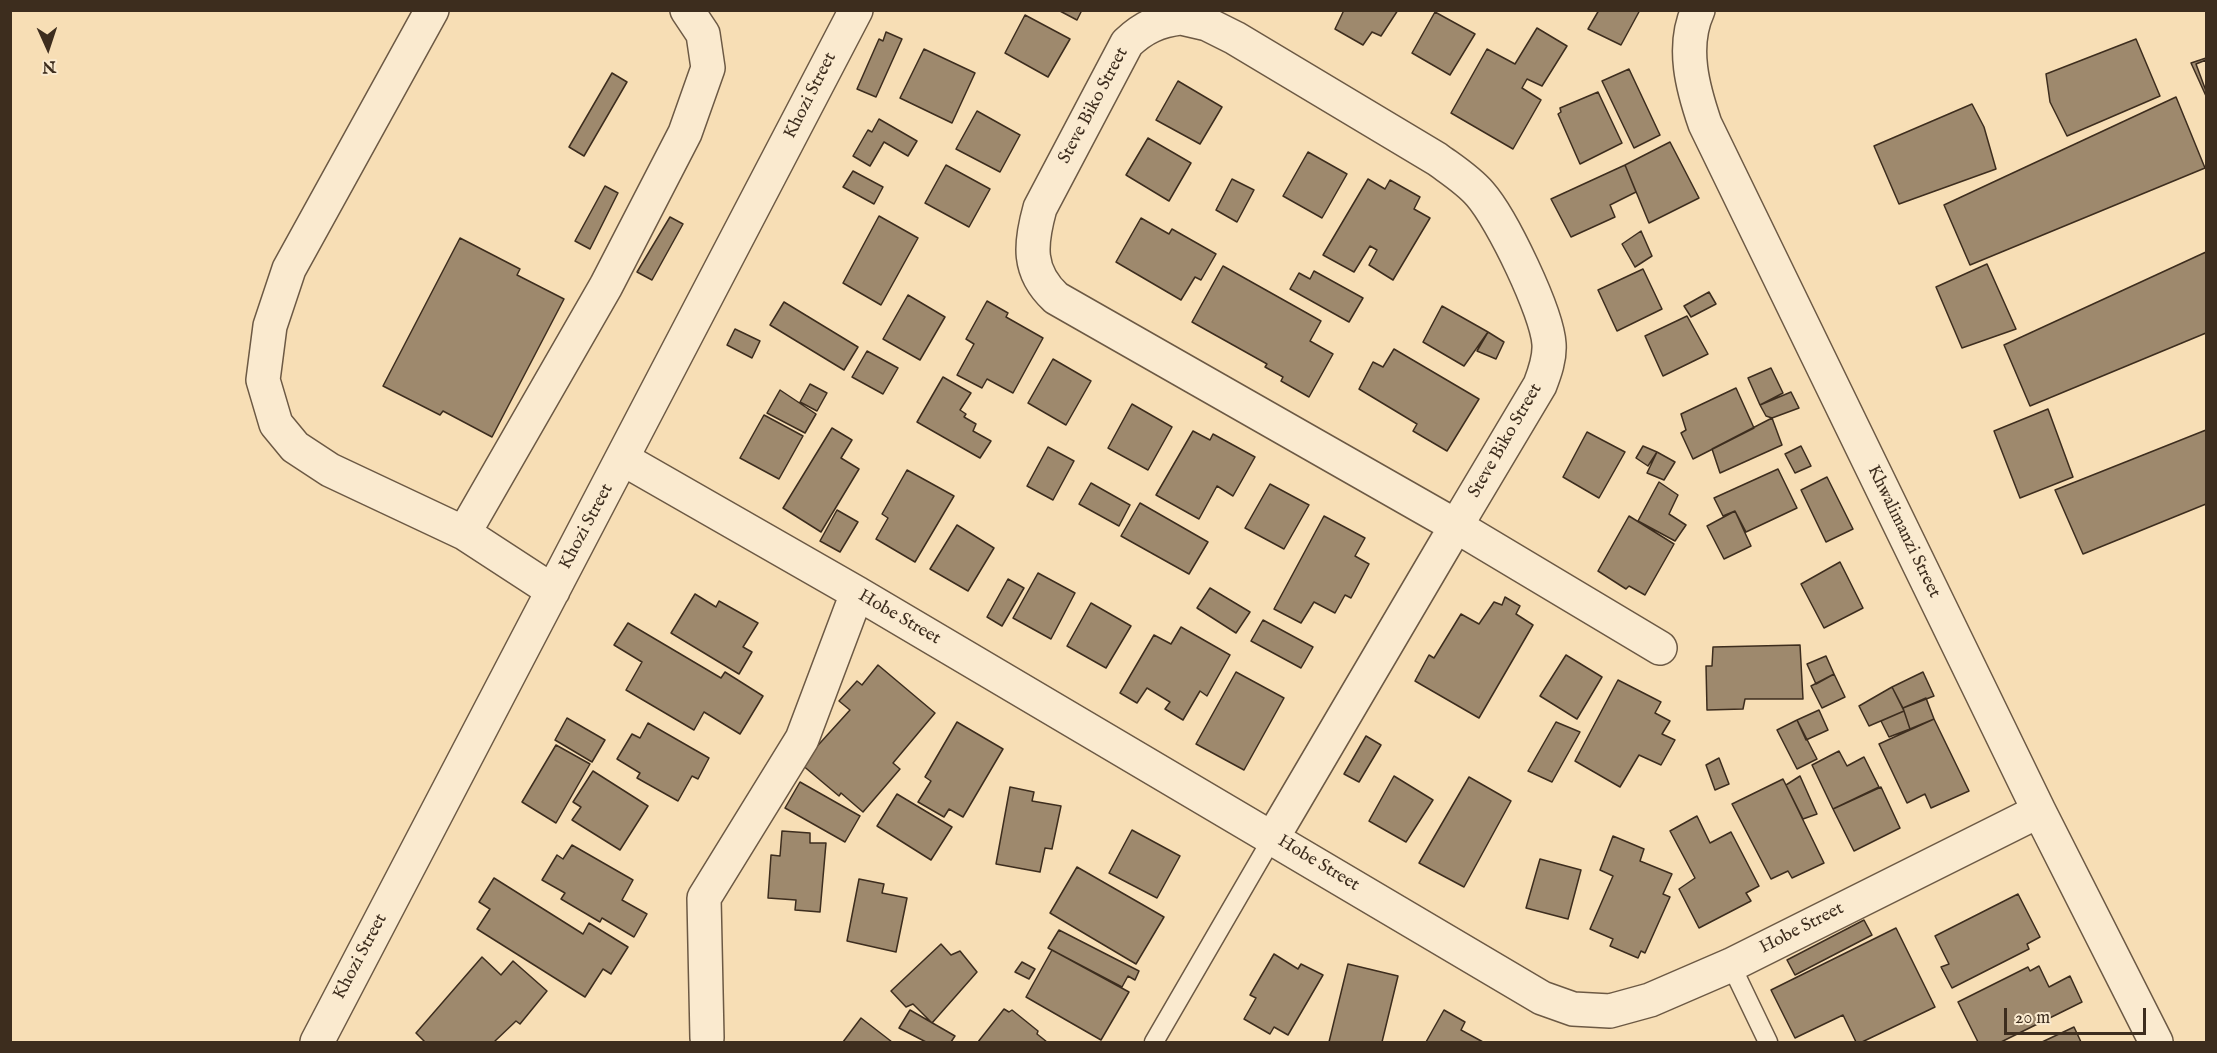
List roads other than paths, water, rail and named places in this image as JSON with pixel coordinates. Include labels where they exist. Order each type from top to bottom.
[{"type":"street","points":[[432,10],[289,269],[270,326],[263,380],[276,424],[295,447],[330,470],[464,533],[553,591]]},
{"type":"street","points":[[464,533],[606,286],[685,133],[708,68],[703,34],[687,10]]},
{"type":"street","name":"Khozi Street","points":[[317,1042],[856,10]]},
{"type":"street","name":"Khwalimanzi Street","points":[[1698,10],[1689,55],[1693,89],[1705,124],[2038,811],[2156,1042]]},
{"type":"street","name":"Steve Biko Street","points":[[1273,837],[1456,526],[1540,385],[1546,368],[1549,347],[1540,307],[1496,218],[1481,195],[1455,171],[1235,38],[1207,24],[1181,18],[1159,21],[1140,30],[1127,43],[1040,208],[1034,229],[1033,253],[1035,272],[1043,286],[1056,298],[1456,526],[1660,648]]},
{"type":"street","name":"Hobe Street","points":[[623,459],[857,593],[1542,998],[1573,1009],[1610,1011],[1650,1000],[1731,965],[2038,811]]},
{"type":"street","points":[[707,1038],[704,898],[802,739],[857,593]]},
{"type":"lane","points":[[1154,1042],[1273,837]]},
{"type":"lane","points":[[1731,965],[1768,1042]]}]
